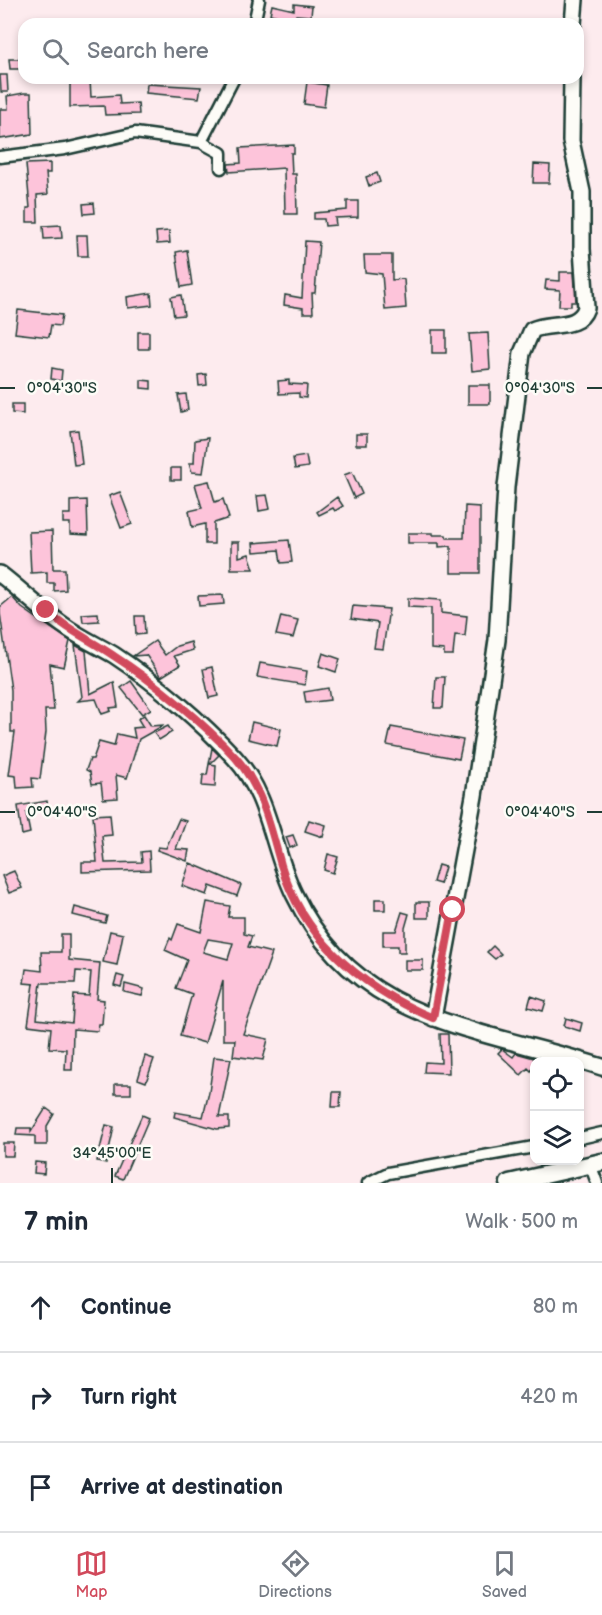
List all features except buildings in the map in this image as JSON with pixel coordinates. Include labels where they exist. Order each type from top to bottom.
[{"type":"main road","points":[[509,1183],[556,1177],[596,1163]]},
{"type":"street","points":[[256,18],[260,0]]},
{"type":"street","points":[[574,18],[575,0]]},
{"type":"street","points":[[201,142],[231,84]]},
{"type":"street","points":[[433,1018],[472,806],[497,640],[506,488],[522,353],[532,330],[574,322],[586,308],[582,249],[582,192],[571,141],[572,84]]},
{"type":"street","points":[[0,157],[65,149],[135,133],[201,142],[221,153],[221,168]]},
{"type":"street","points":[[0,574],[61,624],[141,675],[236,759],[264,803],[282,869],[319,938],[348,969],[379,991],[461,1029],[558,1052],[602,1067]]},
{"type":"street","points":[[584,1137],[602,1133]]},
{"type":"street","points":[[368,1183],[388,1173],[530,1148]]},
{"type":"street","points":[[596,1163],[597,1183]]},
{"type":"route","points":[[46,610],[61,624],[114,655],[141,675],[206,729],[236,759],[253,782],[264,803],[282,869],[319,938],[348,969],[379,991],[433,1018],[453,910]]}]
